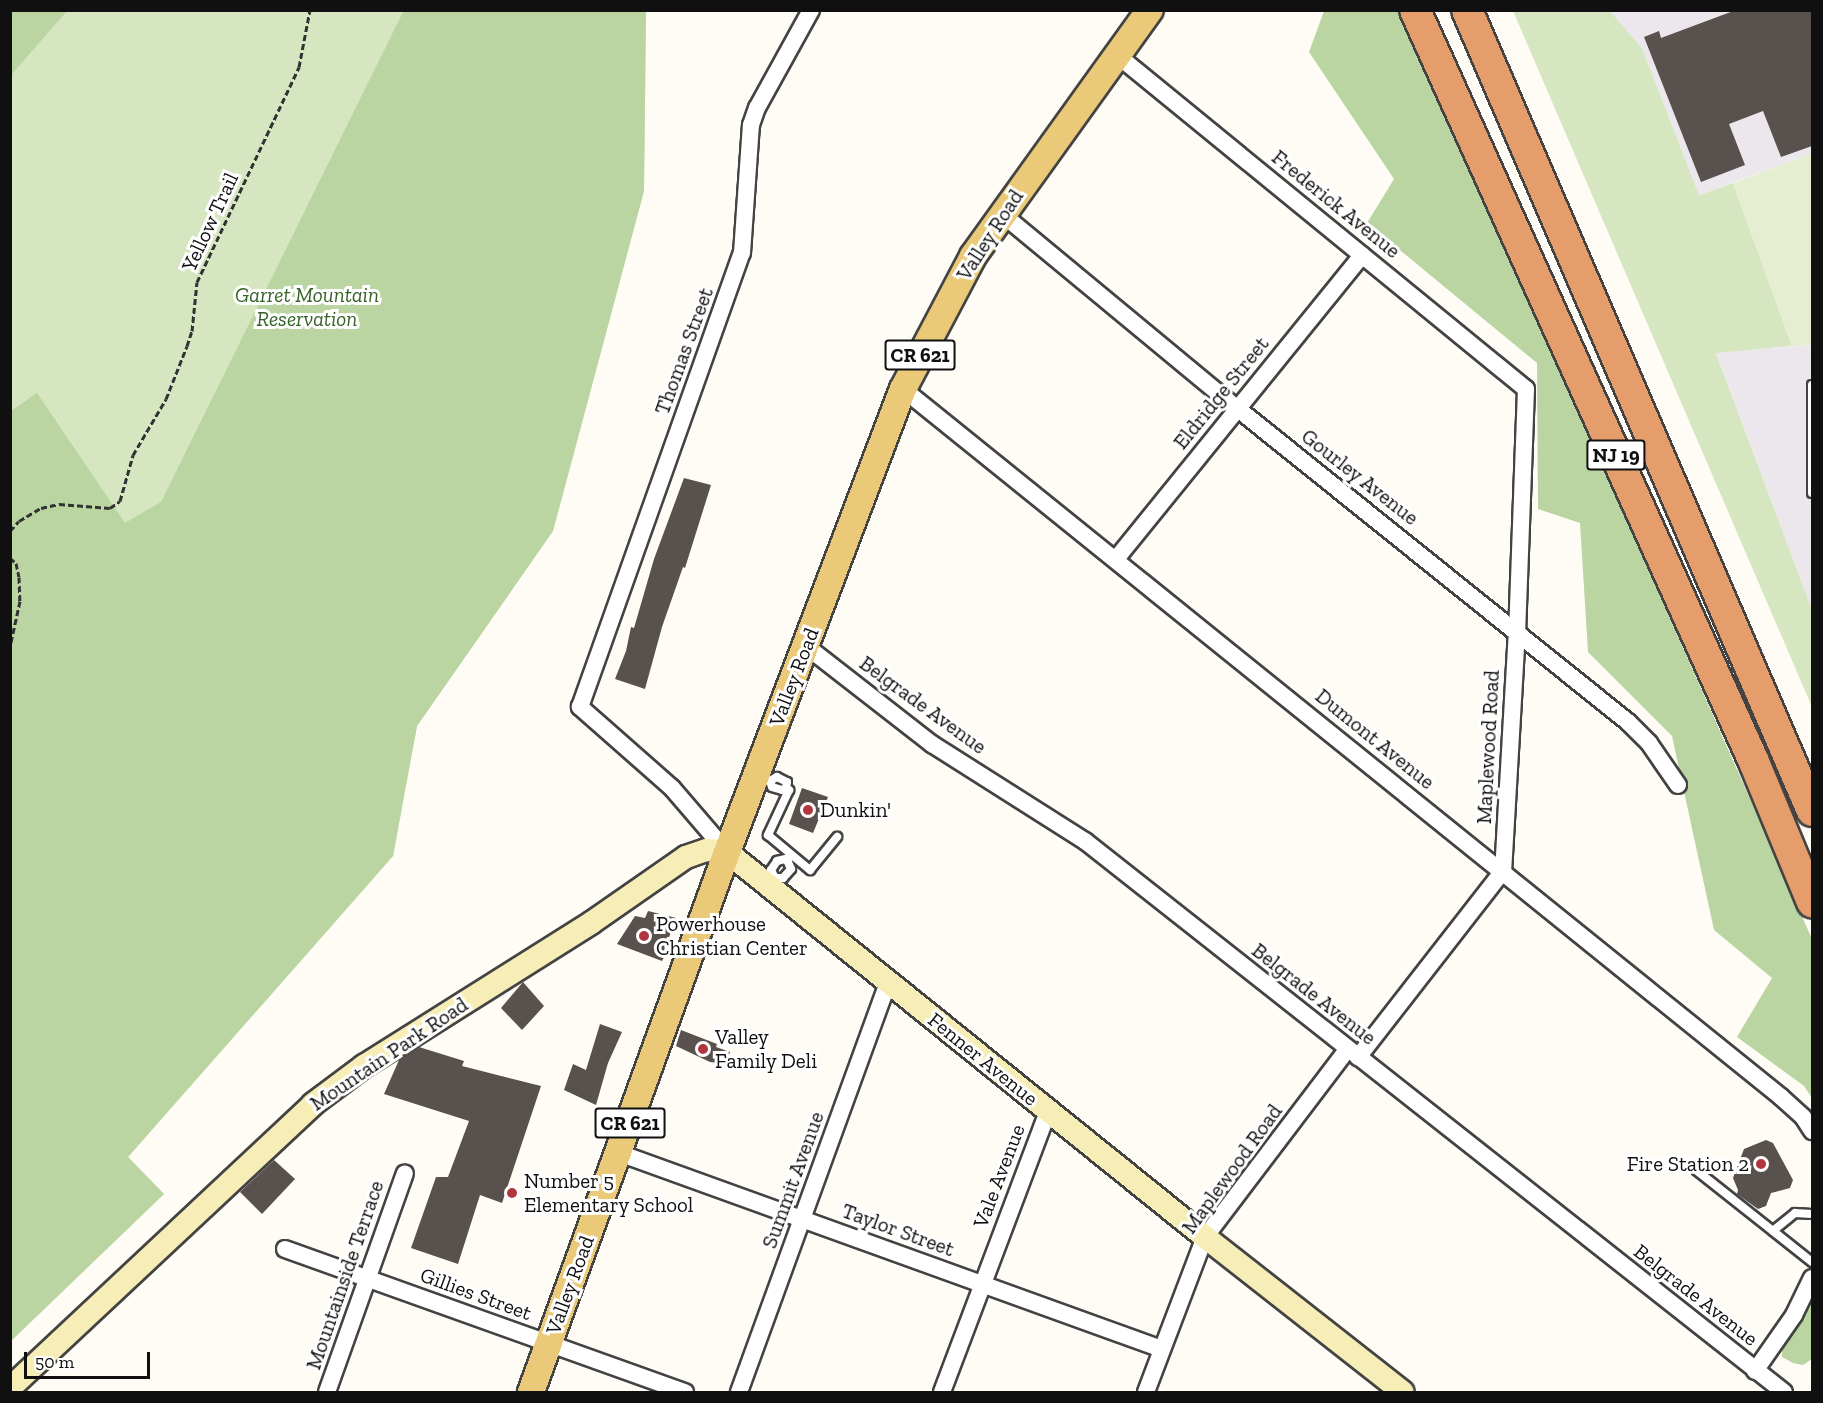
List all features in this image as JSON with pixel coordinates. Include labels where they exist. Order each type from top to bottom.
[{"type":"highway","name":"NJ 19","points":[[1415,10],[1749,752],[1812,902]]},
{"type":"highway","name":"NJ 19","points":[[1467,10],[1812,811]]},
{"type":"main road","name":"Valley Road","points":[[531,1392],[727,852],[763,778],[806,646],[903,389],[973,256],[1150,10]]},
{"type":"street","name":"Thomas Street","points":[[579,707],[742,253],[751,125],[811,10]]},
{"type":"street","name":"Frederick Avenue","points":[[1117,55],[1526,389]]},
{"type":"street","name":"Gourley Avenue","points":[[1002,214],[1238,409],[1517,630],[1628,722],[1649,743],[1678,785]]},
{"type":"street","name":"Eldridge Street","points":[[1116,559],[1362,255]]},
{"type":"street","name":"Dumont Avenue","points":[[903,389],[1781,1097],[1803,1117],[1812,1131]]},
{"type":"street","name":"Maplewood Road","points":[[1146,1392],[1205,1237],[1503,871],[1517,630],[1526,389]]},
{"type":"street","name":"Belgrade Avenue","points":[[806,646],[932,744],[1085,841],[1784,1392]]},
{"type":"street","name":"Fenner Avenue","points":[[579,707],[672,788],[727,852],[772,882],[888,982],[1205,1237],[1403,1392]]},
{"type":"street","name":"Mountain Park Road","points":[[10,1388],[313,1104],[364,1066],[591,923],[686,857],[706,850],[727,852]]},
{"type":"street","name":"Summit Avenue","points":[[739,1392],[888,982]]},
{"type":"street","name":"Vale Avenue","points":[[942,1392],[1048,1111]]},
{"type":"street","name":"Taylor Street","points":[[619,1153],[1162,1349]]},
{"type":"street","name":"Mountainside Terrace","points":[[327,1392],[405,1173]]},
{"type":"street","name":"Gillies Street","points":[[285,1249],[685,1392]]},
{"type":"street","points":[[1755,1371],[1794,1315],[1812,1278]]},
{"type":"lane","points":[[1812,385],[1812,494]]},
{"type":"lane","points":[[763,778],[777,777],[787,782],[786,788],[789,790],[768,835],[789,857],[810,870],[837,837]]},
{"type":"lane","points":[[772,882],[783,878],[791,869],[789,857]]},
{"type":"lane","points":[[1696,1170],[1812,1262]]},
{"type":"lane","points":[[1773,1231],[1796,1213],[1812,1214]]},
{"type":"path","name":"Yellow Trail","points":[[10,531],[19,522],[41,508],[59,504],[110,508],[120,501],[133,455],[166,399],[187,346],[192,331],[197,282],[299,68],[310,10]]},
{"type":"path","points":[[10,558],[16,563],[20,577],[20,601],[10,647]]},
{"type":"shaded area","points":[[1610,11],[1812,11],[1812,153],[1699,195],[1642,48]]},
{"type":"shaded area","points":[[1812,345],[1812,610],[1716,352]]},
{"type":"green space","name":"Garret Mountain Reservation","points":[[404,10],[646,11],[644,191],[553,531],[417,726],[393,856],[128,1157],[164,1194],[11,1341],[11,411],[37,393],[125,523],[161,502]]},
{"type":"green space","name":"Garret Mountain Reservation","points":[[11,11],[646,11],[644,191],[553,531],[417,726],[393,856],[128,1157],[164,1194],[11,1341]]},
{"type":"green space","points":[[12,11],[67,11],[11,75],[10,28]]},
{"type":"green space","points":[[1324,11],[1404,11],[1427,69],[1812,939],[1812,1098],[1804,1086],[1737,1037],[1772,978],[1714,930],[1672,736],[1588,652],[1580,523],[1538,509],[1537,363],[1367,223],[1394,179],[1309,52]]},
{"type":"green space","points":[[1513,11],[1610,11],[1642,48],[1699,195],[1733,183],[1792,346],[1716,353],[1812,610],[1812,707]]},
{"type":"green space","points":[[1812,153],[1812,345],[1792,346],[1733,183]]},
{"type":"green space","points":[[1812,1286],[1812,1359],[1803,1365],[1782,1357],[1782,1341]]},
{"type":"building","points":[[1736,10],[1812,10],[1812,146],[1781,157],[1763,111],[1729,124],[1745,165],[1701,182],[1644,37],[1659,31],[1661,38]]},
{"type":"building","points":[[684,478],[711,485],[685,568],[683,567],[662,627],[645,689],[615,679],[626,651],[631,627],[634,628],[654,559]]},
{"type":"building","name":"Dunkin'","points":[[802,788],[828,797],[813,833],[789,824]]},
{"type":"building","name":"Powerhouse Christian Center","points":[[648,911],[676,918],[667,943],[671,944],[662,961],[617,944],[635,916],[645,918]]},
{"type":"building","points":[[523,982],[544,1006],[522,1030],[501,1008]]},
{"type":"building","points":[[600,1024],[622,1032],[608,1063],[596,1105],[564,1090],[573,1064],[586,1070]]},
{"type":"building","name":"Valley Family Deli","points":[[681,1030],[717,1044],[716,1047],[730,1052],[726,1064],[710,1062],[676,1046]]},
{"type":"building","points":[[419,1047],[464,1061],[462,1066],[541,1086],[502,1203],[480,1195],[458,1264],[411,1248],[436,1177],[448,1177],[469,1121],[384,1094],[399,1060]]},
{"type":"building","name":"Fire Station 2","points":[[1766,1140],[1773,1143],[1793,1180],[1790,1188],[1771,1193],[1766,1206],[1758,1209],[1737,1194],[1738,1190],[1733,1178],[1744,1149]]},
{"type":"building","points":[[274,1160],[295,1179],[262,1214],[240,1192]]},
{"type":"place","name":"Dunkin'","points":[[808,810]]},
{"type":"place","name":"Powerhouse Christian Center","points":[[644,936]]},
{"type":"place","name":"Valley Family Deli","points":[[703,1049]]},
{"type":"place","name":"Fire Station 2","points":[[1761,1164]]},
{"type":"place","name":"Number 5 Elementary School","points":[[512,1193]]}]
